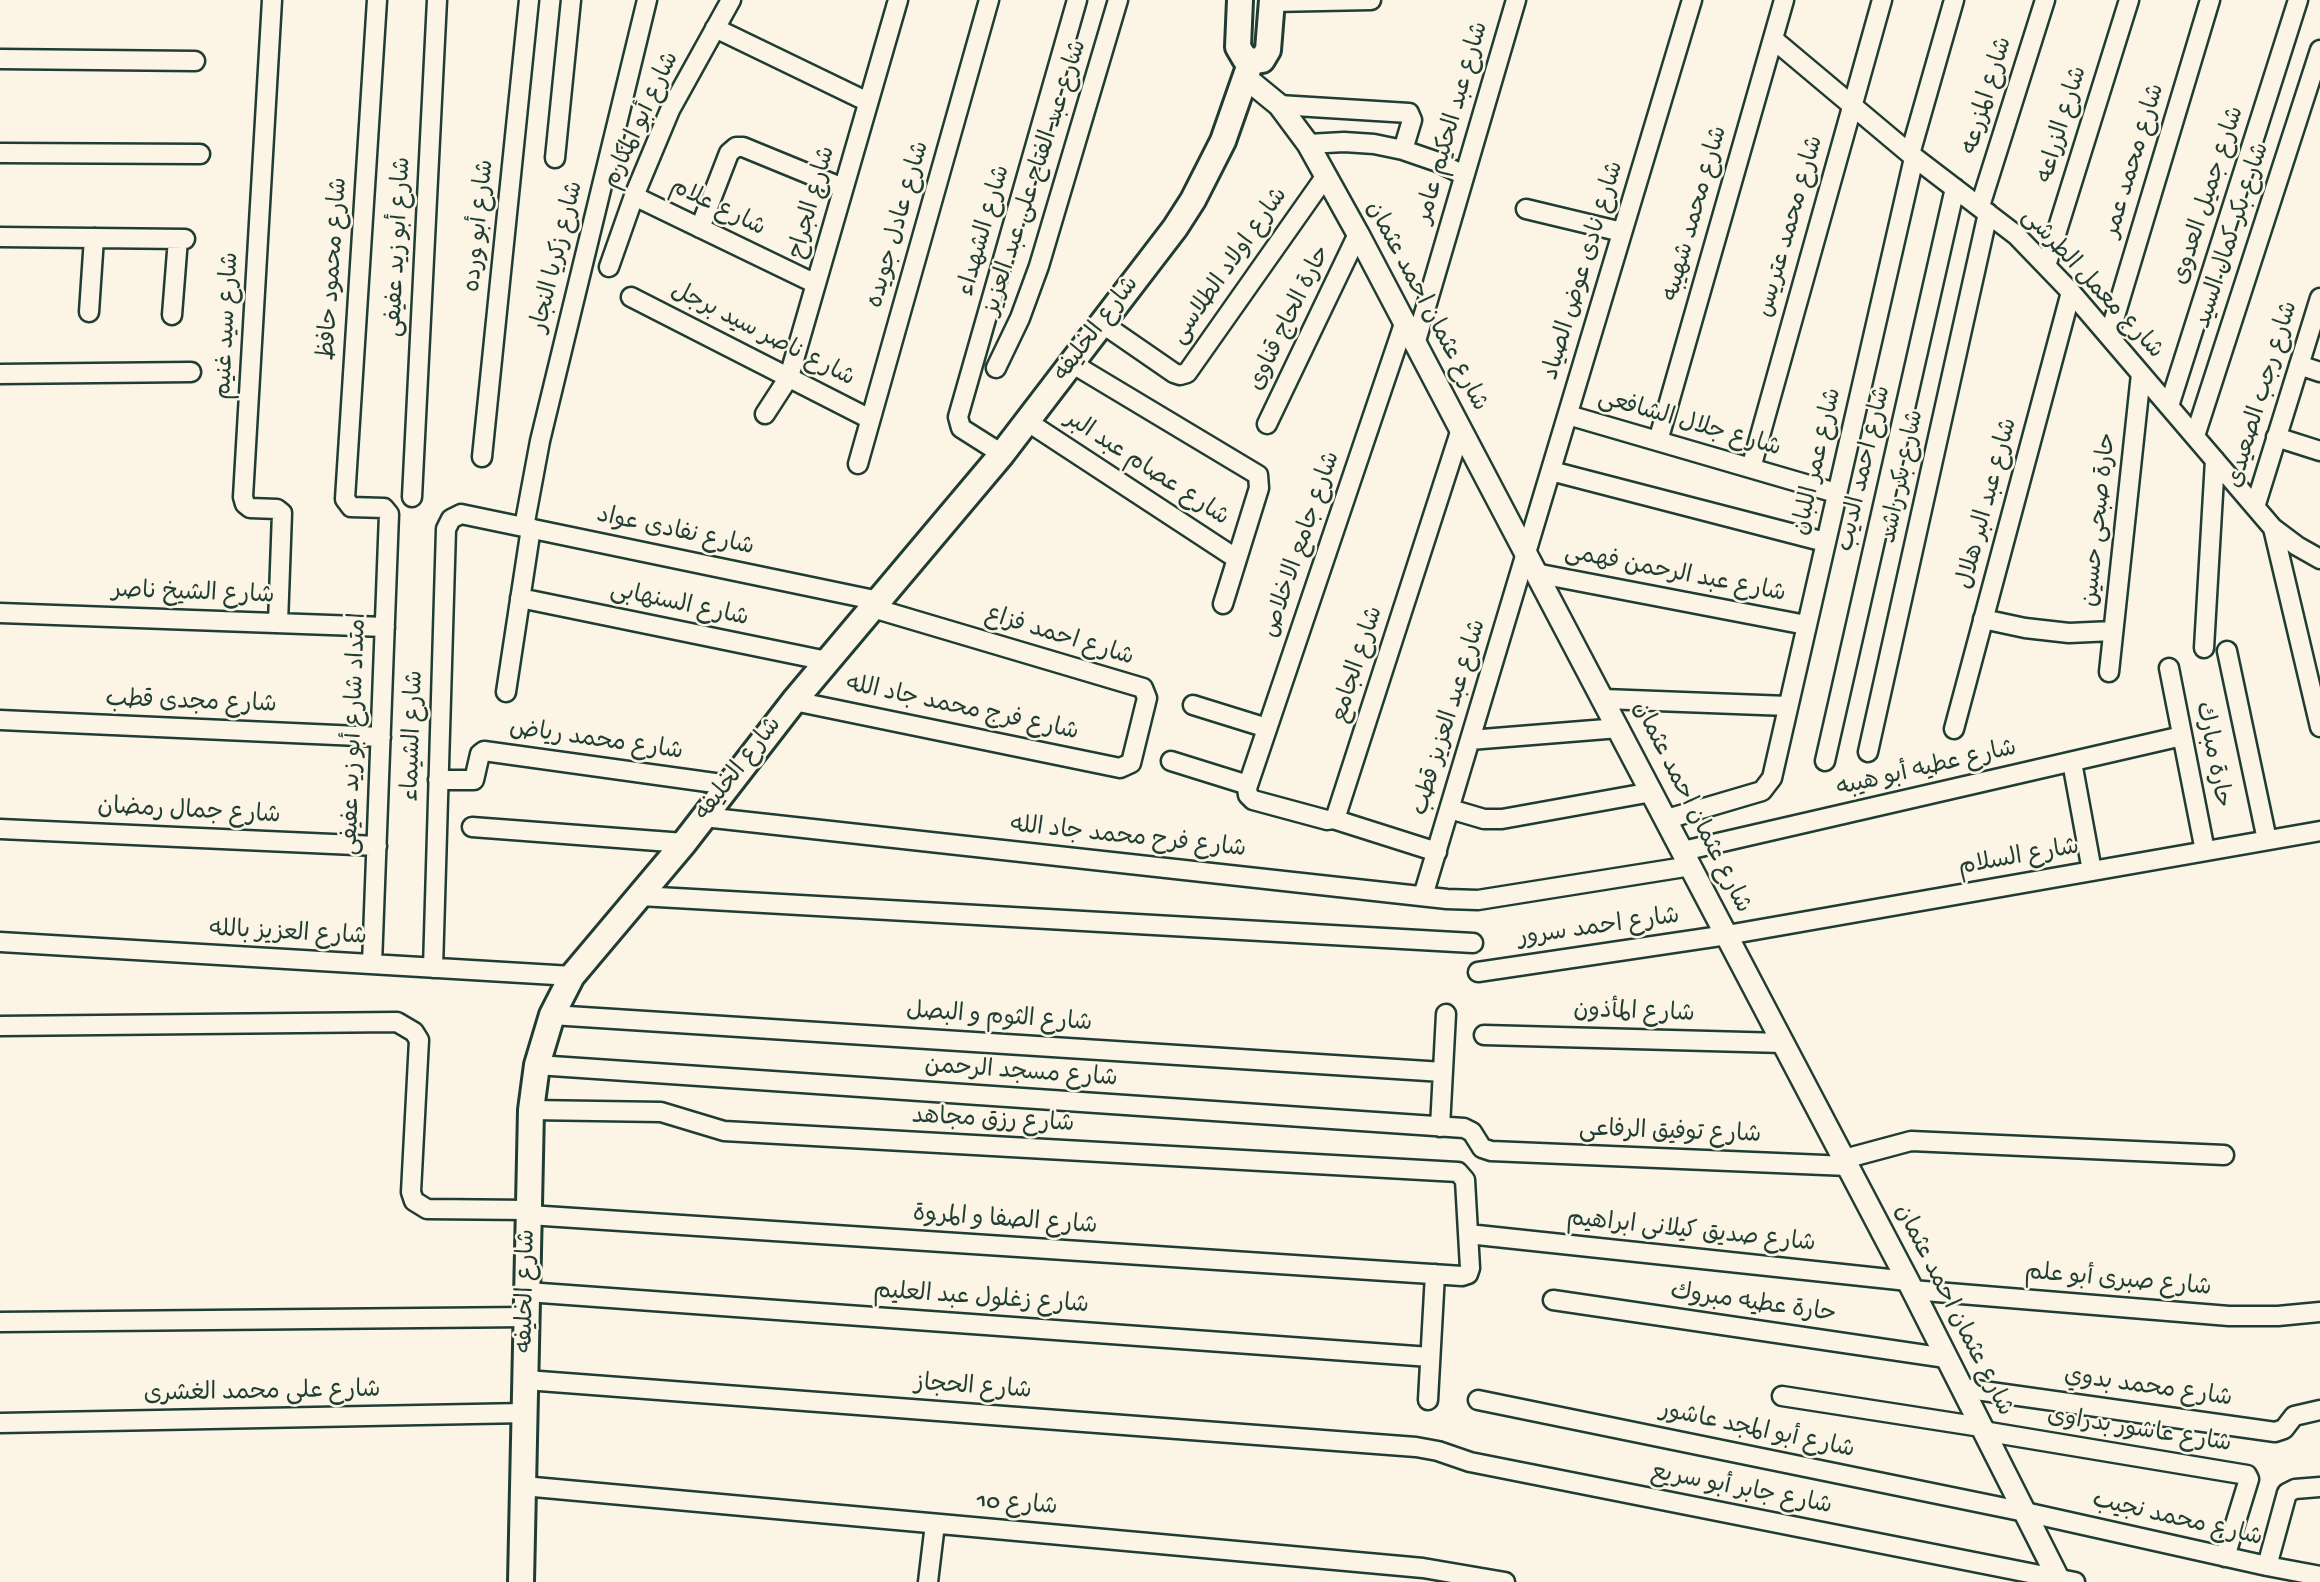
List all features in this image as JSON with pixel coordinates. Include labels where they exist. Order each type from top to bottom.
[{"type":"main road","points":[[1240,0],[1238,47],[1248,70]]},
{"type":"main road","name":"شارع الخليفه","points":[[521,1582],[531,1110],[537,1065],[552,1015],[572,976],[684,843],[794,701],[1028,422],[1175,228],[1193,200],[1223,141],[1248,70],[1262,60],[1268,50],[1272,1]]},
{"type":"street","name":"شارع سيد غنيم","points":[[272,0],[243,497],[250,509],[277,509],[282,513],[278,623]]},
{"type":"street","name":"شارع محمود حافظ","points":[[377,0],[345,499],[354,508],[384,508]]},
{"type":"street","name":"شارع أبو زيد عفيفى","points":[[412,497],[438,0]]},
{"type":"street","name":"شارع أبو ورده","points":[[482,457],[529,0]]},
{"type":"street","points":[[555,158],[571,0]]},
{"type":"street","name":"شارع زكريا النجار","points":[[506,692],[540,441],[647,0]]},
{"type":"street","name":"شارع أبو المكارم","points":[[610,267],[634,196],[670,110],[731,0]]},
{"type":"street","name":"شارع الجراح","points":[[765,414],[789,377],[898,0]]},
{"type":"street","name":"شارع عادل جويده","points":[[858,464],[989,0]]},
{"type":"street","name":"شارع الشهداء","points":[[1002,454],[961,428],[958,417],[1077,0]]},
{"type":"street","name":"شارع عبد الفتاح على عبد العزيز","points":[[996,369],[1020,318],[1039,266],[1118,0]]},
{"type":"street","points":[[1272,1],[1371,0]]},
{"type":"street","name":"شارع عبد الحكيم عامر","points":[[1416,341],[1516,0]]},
{"type":"street","name":"شارع نادى عوض الصياد","points":[[1530,564],[1551,471],[1692,0]]},
{"type":"street","name":"شارع محمد شهيبه","points":[[1658,441],[1784,0]]},
{"type":"street","name":"شارع محمد عتريس","points":[[1751,468],[1882,0]]},
{"type":"street","name":"شارع عمر اللبان","points":[[1667,819],[1762,791],[1772,778],[1912,156],[1954,0]]},
{"type":"street","name":"شارع المزرعه","points":[[1984,209],[2045,0]]},
{"type":"street","name":"شارع الزراعه","points":[[2046,265],[2129,0]]},
{"type":"street","name":"شارع محمد عمر","points":[[2109,336],[2210,0]]},
{"type":"street","name":"شارع جميل العدوى","points":[[2169,406],[2298,0]]},
{"type":"street","points":[[715,28],[868,102]]},
{"type":"street","name":"شارع معمل الطرشى","points":[[1773,38],[1912,156],[2016,235],[2071,292],[2273,528],[2320,559]]},
{"type":"street","name":"شارع بكر كمال السيد","points":[[2195,436],[2320,50]]},
{"type":"street","points":[[0,59],[195,61]]},
{"type":"street","name":"شارع عثمان احمد عثمان","points":[[1248,70],[1308,144],[1359,234],[1910,1285],[2025,1513],[2064,1581]]},
{"type":"street","points":[[1279,105],[1409,113],[1412,120],[1403,150]]},
{"type":"street","points":[[1308,144],[1374,144],[1435,161],[1464,175]]},
{"type":"street","points":[[699,228],[729,153],[736,147],[743,147],[843,188]]},
{"type":"street","points":[[0,153],[200,154]]},
{"type":"street","name":"شارع اولاد الطلاسى","points":[[1103,324],[1174,373],[1186,373],[1325,177]]},
{"type":"street","name":"شارع احمد الديب","points":[[1825,761],[1955,188]]},
{"type":"street","name":"شارع علام","points":[[634,196],[816,284]]},
{"type":"street","points":[[1526,209],[1622,232]]},
{"type":"street","name":"شارع بكر راشد","points":[[1868,752],[1984,209]]},
{"type":"street","name":"حارة الحاج قناوى","points":[[1267,424],[1359,234]]},
{"type":"street","points":[[0,237],[182,239],[172,316]]},
{"type":"street","points":[[89,312],[94,238]]},
{"type":"street","name":"شارع عبد البر هلال","points":[[1954,729],[2071,292]]},
{"type":"street","name":"شارع ناصر سيد برجل","points":[[631,297],[870,419]]},
{"type":"street","name":"شارع رجب الصعيدى","points":[[2255,507],[2320,298]]},
{"type":"street","name":"شارع جامع الاخلاص","points":[[1248,785],[1405,321]]},
{"type":"street","points":[[1073,364],[1254,472],[1260,479],[1223,604]]},
{"type":"street","points":[[2299,365],[2320,372]]},
{"type":"street","points":[[0,374],[191,372]]},
{"type":"street","name":"حارة صبحى حسين","points":[[2109,673],[2141,374]]},
{"type":"street","name":"شارع جلال الشافعى","points":[[1568,415],[1836,492]]},
{"type":"street","name":"شارع عصام عبد البر","points":[[1028,422],[1237,559]]},
{"type":"street","name":"شارع الجامع","points":[[1333,819],[1461,429]]},
{"type":"street","points":[[2276,437],[2320,451]]},
{"type":"street","points":[[2204,648],[2215,460]]},
{"type":"street","points":[[1551,471],[1825,542]]},
{"type":"street","name":"امتداد شارع أبو زيد عفيفى","points":[[372,964],[389,514],[384,508]]},
{"type":"street","name":"شارع نفادى عواد","points":[[461,514],[876,605]]},
{"type":"street","name":"شارع الشيماء","points":[[433,968],[446,528],[451,519],[461,514]]},
{"type":"street","points":[[2273,528],[2320,727]]},
{"type":"street","name":"شارع عبد الرحمن فهمى","points":[[1530,564],[1806,625]]},
{"type":"street","name":"شارع عبد العزيز قطب","points":[[1423,896],[1470,740],[1530,564]]},
{"type":"street","name":"شارع السنهابى","points":[[520,598],[827,662]]},
{"type":"street","name":"شارع احمد فزاع","points":[[876,605],[1143,688],[1147,698],[1133,760],[1128,766],[1120,768]]},
{"type":"street","name":"شارع الشيخ ناصر","points":[[0,612],[385,627]]},
{"type":"street","points":[[1983,619],[2025,628],[2069,633],[2113,631]]},
{"type":"street","points":[[2228,651],[2267,840]]},
{"type":"street","name":"حارة مبارك","points":[[2169,668],[2205,851]]},
{"type":"street","points":[[1604,699],[1788,706]]},
{"type":"street","name":"شارع فرج محمد جاد الله","points":[[794,701],[1120,768]]},
{"type":"street","points":[[1193,705],[1267,728]]},
{"type":"street","name":"شارع مجدى قطب","points":[[0,720],[381,737]]},
{"type":"street","points":[[1470,740],[1619,728]]},
{"type":"street","name":"شارع عطيه أبو هيبه","points":[[1545,889],[1687,859],[2182,736]]},
{"type":"street","name":"شارع محمد رياض","points":[[438,780],[474,780],[480,754],[484,751],[729,785]]},
{"type":"street","points":[[1171,761],[1248,785],[1247,792],[1252,800],[1327,820],[1333,819],[1437,852]]},
{"type":"street","points":[[2072,762],[2092,871]]},
{"type":"street","points":[[1450,809],[1484,819],[1502,819],[1652,792]]},
{"type":"street","name":"شارع فرح محمد جاد الله","points":[[704,817],[1423,896],[1478,900],[1545,889]]},
{"type":"street","points":[[472,827],[684,843]]},
{"type":"street","name":"شارع جمال رمضان","points":[[0,829],[377,846]]},
{"type":"street","name":"شارع السلام","points":[[1727,935],[2320,831]]},
{"type":"street","points":[[640,896],[1473,943]]},
{"type":"street","name":"شارع احمد سرور","points":[[1478,971],[1727,935]]},
{"type":"street","name":"شارع العزيز بالله","points":[[0,942],[572,976]]},
{"type":"street","points":[[1440,1127],[1446,1014]]},
{"type":"street","name":"شارع الثوم و البصل","points":[[552,1015],[1443,1072]]},
{"type":"street","name":"شارع الصفا و المروة","points":[[0,1026],[397,1022],[414,1032],[419,1040],[411,1192],[414,1201],[427,1209],[529,1212],[1462,1276],[1468,1274],[1470,1265],[1468,1234]]},
{"type":"street","name":"شارع المأذون","points":[[1484,1035],[1783,1043]]},
{"type":"street","name":"شارع مسجد الرحمن","points":[[537,1065],[1467,1128],[1482,1148],[1490,1151]]},
{"type":"street","name":"شارع رزق مجاهد","points":[[531,1110],[661,1112],[724,1131],[1455,1172],[1463,1175],[1465,1180],[1468,1234]]},
{"type":"street","name":"شارع توفيق الرفاعى","points":[[1490,1151],[1846,1163],[1911,1141],[2224,1155]]},
{"type":"street","name":"شارع صديق كيلانى ابراهيم","points":[[1468,1234],[1910,1285]]},
{"type":"street","points":[[1428,1400],[1435,1274]]},
{"type":"street","name":"شارع صبرى أبو علم","points":[[1910,1285],[2229,1316],[2278,1316],[2320,1312]]},
{"type":"street","name":"شارع زغلول عبد العليم","points":[[527,1292],[1430,1357]]},
{"type":"street","name":"حارة عطيه مبروك","points":[[1553,1300],[1947,1358]]},
{"type":"street","points":[[0,1322],[527,1317]]},
{"type":"street","name":"شارع الحجاز","points":[[526,1380],[1416,1447]]},
{"type":"street","name":"شارع محمد بدوي","points":[[1962,1388],[2275,1432],[2284,1429],[2294,1416],[2320,1410]]},
{"type":"street","name":"شارع عاشور بدراوى","points":[[1782,1396],[2246,1474],[2249,1479],[2225,1557]]},
{"type":"street","name":"شارع أبو المجد عاشور","points":[[1478,1400],[2025,1513]]},
{"type":"street","name":"شارع على محمد الغشرى","points":[[0,1423],[525,1413]]},
{"type":"street","name":"شارع جابر أبو سريع","points":[[1416,1447],[1470,1462],[2064,1581]]},
{"type":"street","name":"شارع 10","points":[[523,1486],[935,1524],[1505,1582]]},
{"type":"street","points":[[2267,1566],[2287,1493],[2295,1489],[2320,1487]]},
{"type":"street","name":"شارع محمد نجيب","points":[[2025,1513],[2320,1576]]},
{"type":"street","points":[[928,1582],[935,1524]]}]
